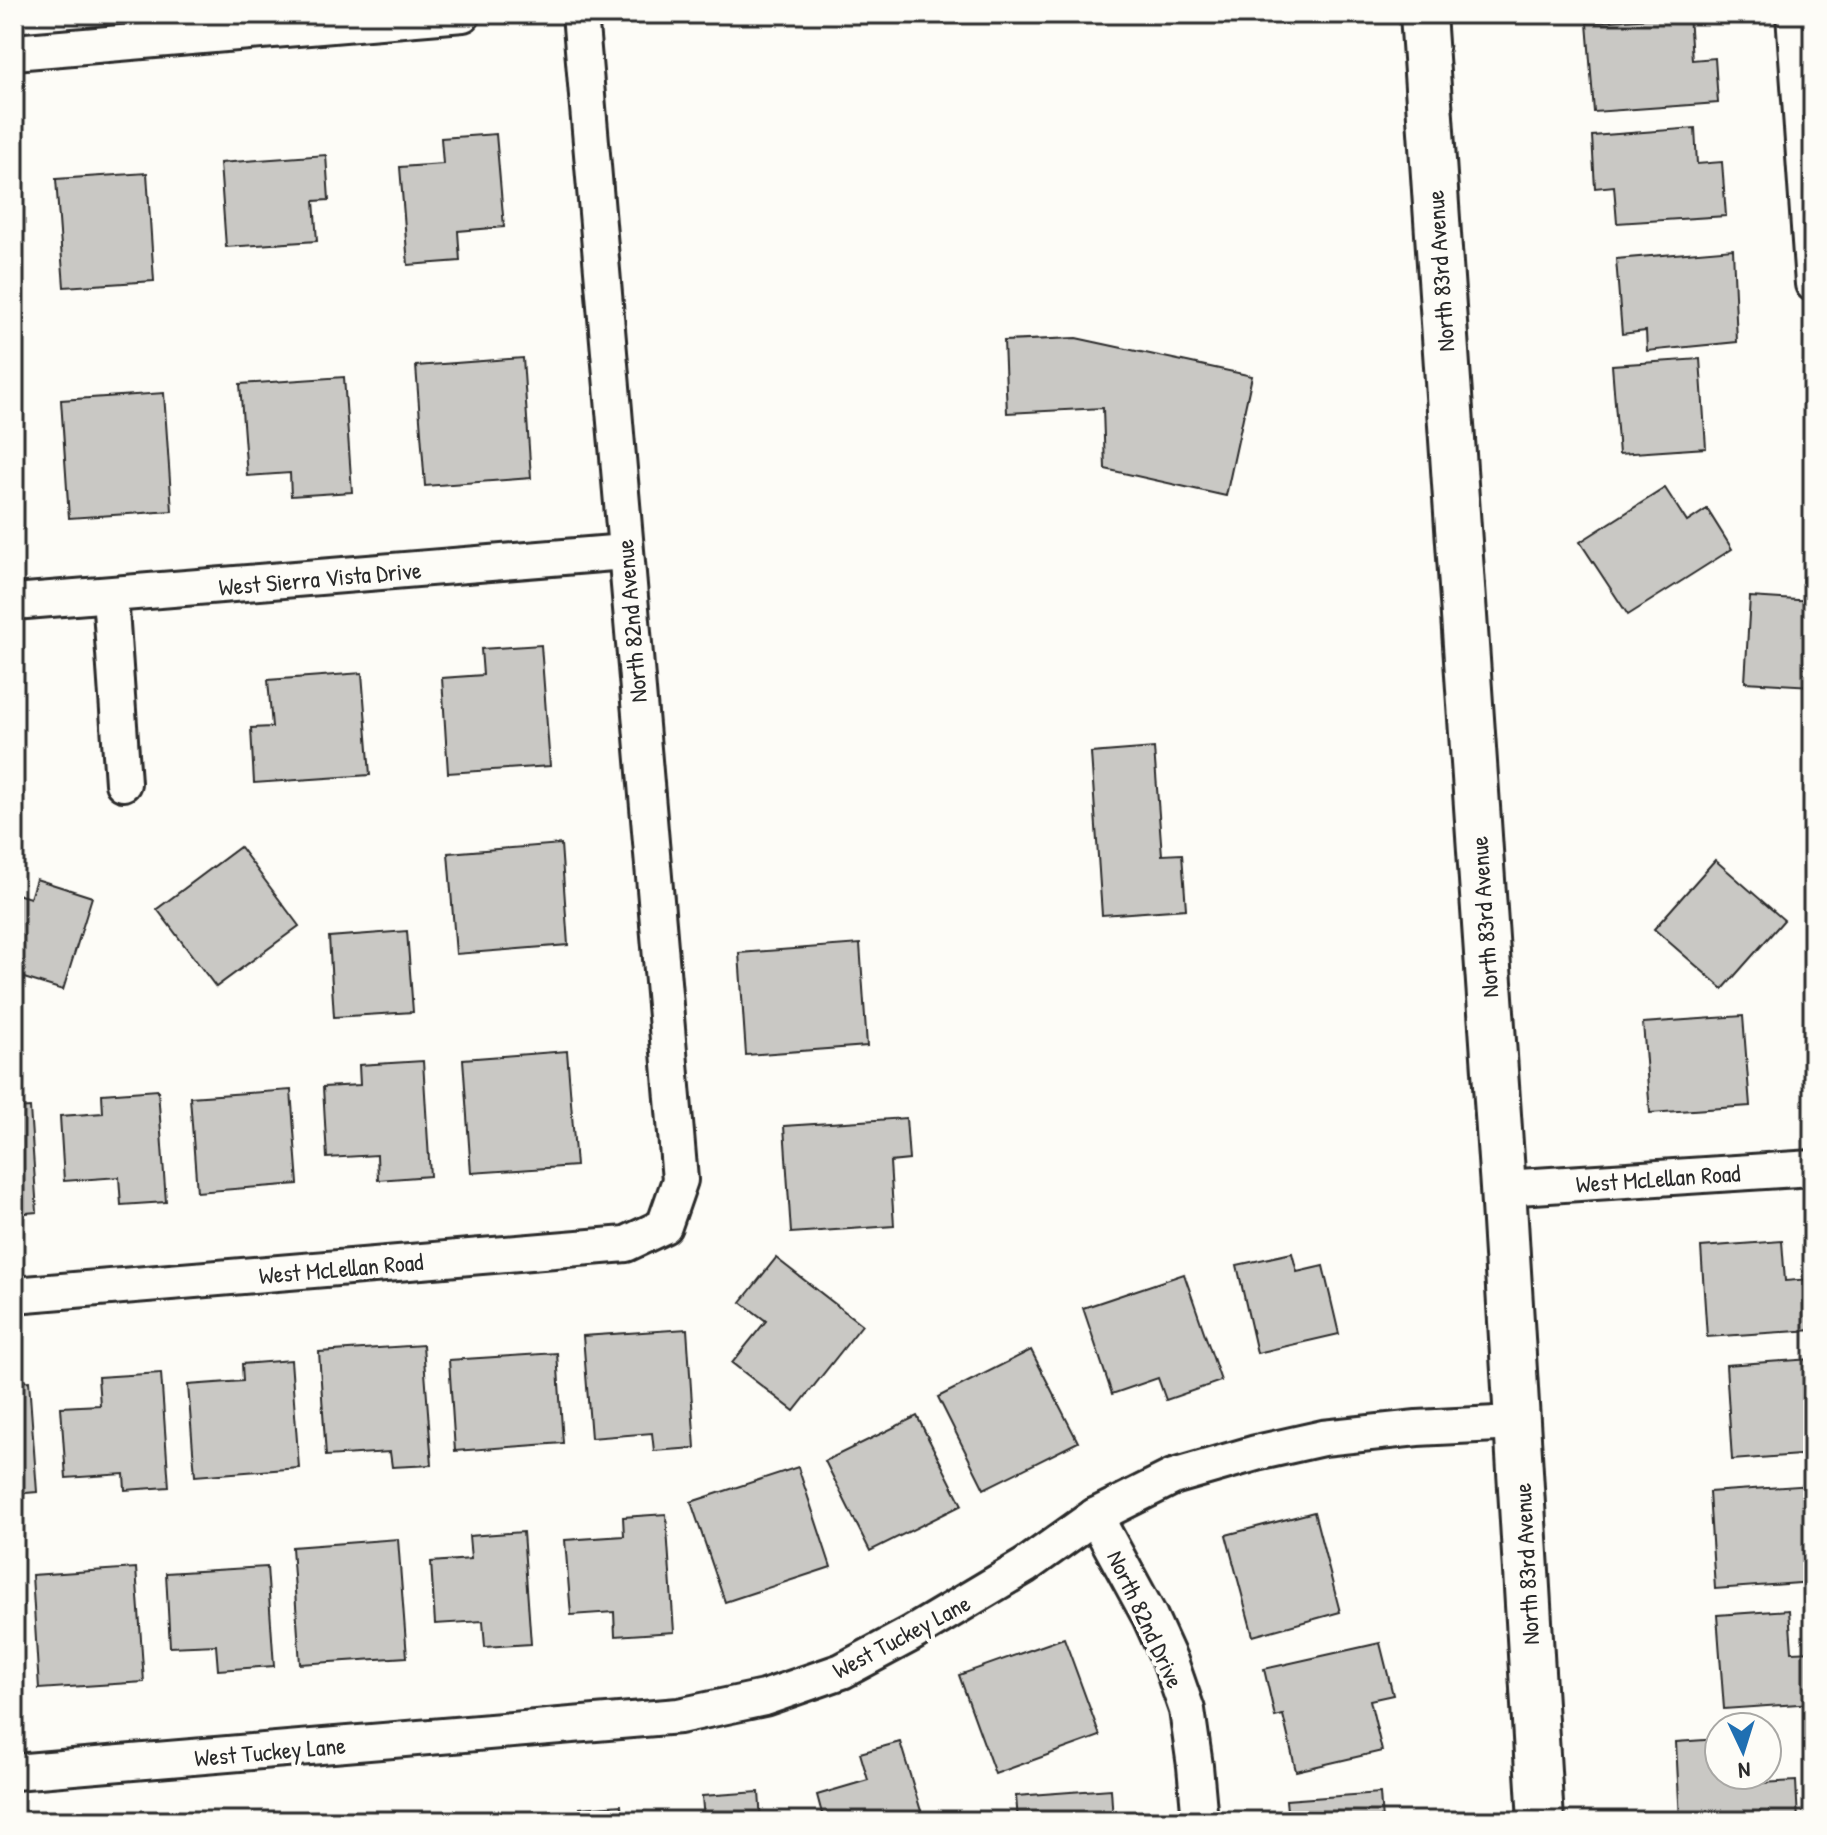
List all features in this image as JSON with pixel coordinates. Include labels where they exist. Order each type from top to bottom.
[{"type":"main road","name":"North 83rd Avenue","points":[[1423,14],[1503,1188],[1541,1821]]},
{"type":"street","points":[[14,52],[463,14]]},
{"type":"street","name":"North 82nd Avenue","points":[[580,14],[680,1180],[664,1226]]},
{"type":"street","points":[[1794,14],[1813,284]]},
{"type":"street","name":"West Sierra Vista Drive","points":[[14,602],[625,552]]},
{"type":"street","points":[[110,595],[123,783]]},
{"type":"street","name":"West McLellan Road","points":[[1503,1188],[1813,1168]]},
{"type":"street","name":"West McLellan Road","points":[[14,1295],[626,1244],[664,1226]]},
{"type":"street","name":"West Tuckey Lane","points":[[14,1772],[679,1716],[764,1698],[842,1671],[911,1634],[1025,1566],[1095,1516],[1173,1477],[1323,1438],[1426,1427],[1517,1423]]},
{"type":"street","name":"North 82nd Drive","points":[[1095,1516],[1150,1617],[1183,1698],[1195,1766],[1200,1821]]},
{"type":"building","points":[[1689,15],[1692,60],[1715,58],[1718,103],[1594,112],[1587,23]]},
{"type":"building","points":[[1695,128],[1697,164],[1722,162],[1726,216],[1617,223],[1614,186],[1595,188],[1592,136]]},
{"type":"building","points":[[496,134],[504,227],[458,231],[460,261],[408,265],[400,167],[443,164],[441,138]]},
{"type":"building","points":[[326,155],[329,200],[314,201],[317,241],[226,247],[220,163]]},
{"type":"building","points":[[147,173],[154,281],[64,287],[56,179]]},
{"type":"building","points":[[1733,249],[1737,342],[1647,351],[1646,331],[1622,334],[1616,259]]},
{"type":"building","points":[[1076,338],[1252,376],[1226,496],[1105,469],[1103,408],[1007,413],[1004,341]]},
{"type":"building","points":[[523,358],[531,478],[425,486],[416,366]]},
{"type":"building","points":[[1700,359],[1706,448],[1619,454],[1612,365]]},
{"type":"building","points":[[344,377],[352,492],[291,496],[290,473],[247,476],[240,384]]},
{"type":"building","points":[[164,393],[172,511],[69,518],[61,400]]},
{"type":"building","points":[[1665,488],[1687,522],[1707,509],[1732,549],[1628,615],[1580,542]]},
{"type":"building","points":[[1750,597],[1813,601],[1813,686],[1745,682]]},
{"type":"building","points":[[541,645],[550,766],[448,773],[442,678],[483,675],[481,649]]},
{"type":"building","points":[[362,673],[370,775],[254,783],[251,728],[272,727],[268,680]]},
{"type":"building","points":[[1154,748],[1162,855],[1182,854],[1186,909],[1102,915],[1091,753]]},
{"type":"building","points":[[561,844],[568,945],[456,954],[448,853]]},
{"type":"building","points":[[240,847],[299,926],[216,987],[157,909]]},
{"type":"building","points":[[1715,860],[1784,920],[1723,989],[1654,929]]},
{"type":"building","points":[[36,879],[92,897],[63,990],[14,975],[14,893],[30,898]]},
{"type":"building","points":[[407,931],[413,1012],[334,1017],[329,937]]},
{"type":"building","points":[[860,944],[867,1046],[746,1055],[739,953]]},
{"type":"building","points":[[1743,1016],[1750,1106],[1650,1113],[1643,1023]]},
{"type":"building","points":[[567,1051],[576,1166],[471,1173],[463,1059]]},
{"type":"building","points":[[423,1061],[430,1176],[378,1180],[377,1155],[327,1158],[323,1087],[360,1085],[359,1065]]},
{"type":"building","points":[[158,1090],[166,1202],[121,1205],[119,1177],[64,1181],[60,1116],[103,1113],[102,1094]]},
{"type":"building","points":[[291,1090],[298,1184],[197,1192],[190,1097]]},
{"type":"building","points":[[30,1108],[37,1212],[14,1214],[14,1109]]},
{"type":"building","points":[[906,1118],[909,1160],[890,1162],[894,1226],[791,1233],[784,1126]]},
{"type":"building","points":[[1782,1241],[1785,1281],[1811,1279],[1813,1330],[1707,1337],[1701,1247]]},
{"type":"building","points":[[1292,1253],[1297,1272],[1323,1266],[1339,1334],[1257,1353],[1237,1265]]},
{"type":"building","points":[[776,1258],[862,1325],[794,1411],[732,1363],[766,1321],[741,1302]]},
{"type":"building","points":[[1184,1274],[1221,1381],[1166,1400],[1158,1378],[1112,1394],[1083,1308]]},
{"type":"building","points":[[687,1329],[695,1448],[654,1451],[652,1433],[591,1438],[583,1336]]},
{"type":"building","points":[[423,1345],[432,1465],[392,1467],[390,1452],[326,1456],[319,1352]]},
{"type":"building","points":[[1031,1350],[1078,1442],[984,1489],[938,1397]]},
{"type":"building","points":[[557,1353],[563,1443],[455,1451],[449,1360]]},
{"type":"building","points":[[1812,1359],[1813,1454],[1732,1460],[1726,1365]]},
{"type":"building","points":[[291,1360],[299,1468],[195,1476],[188,1385],[243,1381],[242,1364]]},
{"type":"building","points":[[161,1373],[169,1487],[125,1490],[124,1474],[66,1478],[61,1407],[100,1405],[98,1377]]},
{"type":"building","points":[[29,1381],[37,1492],[14,1494],[14,1382]]},
{"type":"building","points":[[917,1416],[962,1505],[870,1551],[825,1461]]},
{"type":"building","points":[[798,1467],[831,1567],[725,1602],[691,1502]]},
{"type":"building","points":[[1813,1485],[1813,1582],[1715,1589],[1709,1492]]},
{"type":"building","points":[[1314,1512],[1340,1612],[1253,1636],[1226,1535]]},
{"type":"building","points":[[666,1514],[674,1632],[615,1636],[614,1612],[571,1615],[565,1540],[624,1536],[623,1517]]},
{"type":"building","points":[[523,1532],[531,1644],[485,1647],[483,1621],[435,1624],[431,1562],[471,1559],[469,1536]]},
{"type":"building","points":[[398,1539],[407,1657],[300,1664],[292,1547]]},
{"type":"building","points":[[267,1567],[274,1666],[218,1670],[216,1645],[170,1647],[166,1573]]},
{"type":"building","points":[[136,1568],[144,1682],[39,1689],[32,1575]]},
{"type":"building","points":[[1789,1610],[1792,1652],[1813,1651],[1813,1703],[1724,1709],[1717,1615]]},
{"type":"building","points":[[1064,1638],[1100,1736],[995,1774],[959,1675]]},
{"type":"building","points":[[1380,1643],[1393,1695],[1370,1700],[1382,1751],[1296,1771],[1283,1715],[1275,1717],[1264,1669]]},
{"type":"building","points":[[1703,1740],[1703,1791],[1783,1791],[1783,1782],[1796,1781],[1798,1821],[1680,1821],[1676,1742]]},
{"type":"building","points":[[900,1742],[924,1821],[824,1821],[817,1795],[868,1780],[860,1753]]},
{"type":"building","points":[[1111,1789],[1113,1821],[1018,1821],[1016,1796]]},
{"type":"building","points":[[759,1792],[761,1821],[704,1821],[702,1796]]},
{"type":"building","points":[[1380,1793],[1382,1821],[1288,1821],[1286,1800]]},
{"type":"building","points":[[621,1805],[622,1821],[580,1821],[580,1808]]}]
